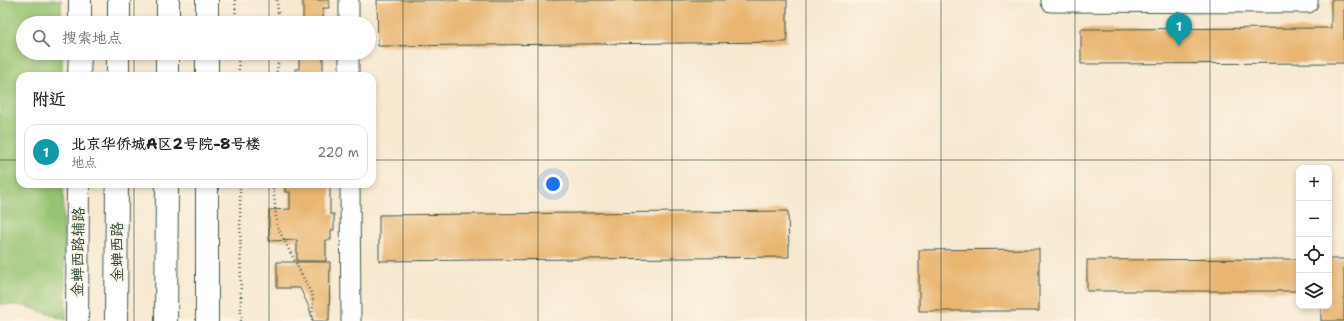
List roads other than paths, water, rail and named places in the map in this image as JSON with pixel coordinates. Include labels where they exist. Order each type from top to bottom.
[{"type":"street","points":[[80,0],[80,16]]},
{"type":"street","points":[[118,16],[119,0]]},
{"type":"street","points":[[168,0],[168,16]]},
{"type":"street","points":[[206,0],[207,16]]},
{"type":"street","points":[[349,0],[349,16]]},
{"type":"street","points":[[1051,0],[1051,2],[1300,3],[1308,3],[1308,0]]},
{"type":"street","points":[[79,72],[80,60]]},
{"type":"street","points":[[118,60],[118,72]]},
{"type":"street","points":[[167,60],[167,72]]},
{"type":"street","points":[[207,60],[207,72]]},
{"type":"street","points":[[349,60],[350,72]]},
{"type":"street","name":"金蝉西路辅路","points":[[77,321],[78,188]]},
{"type":"street","name":"金蝉西路","points":[[116,321],[117,188]]},
{"type":"street","points":[[166,188],[166,321]]},
{"type":"street","points":[[207,188],[207,321]]},
{"type":"street","points":[[350,188],[351,321]]},
{"type":"place","name":"北京华侨城A区2号院-8号楼","points":[[1179,46]]}]
